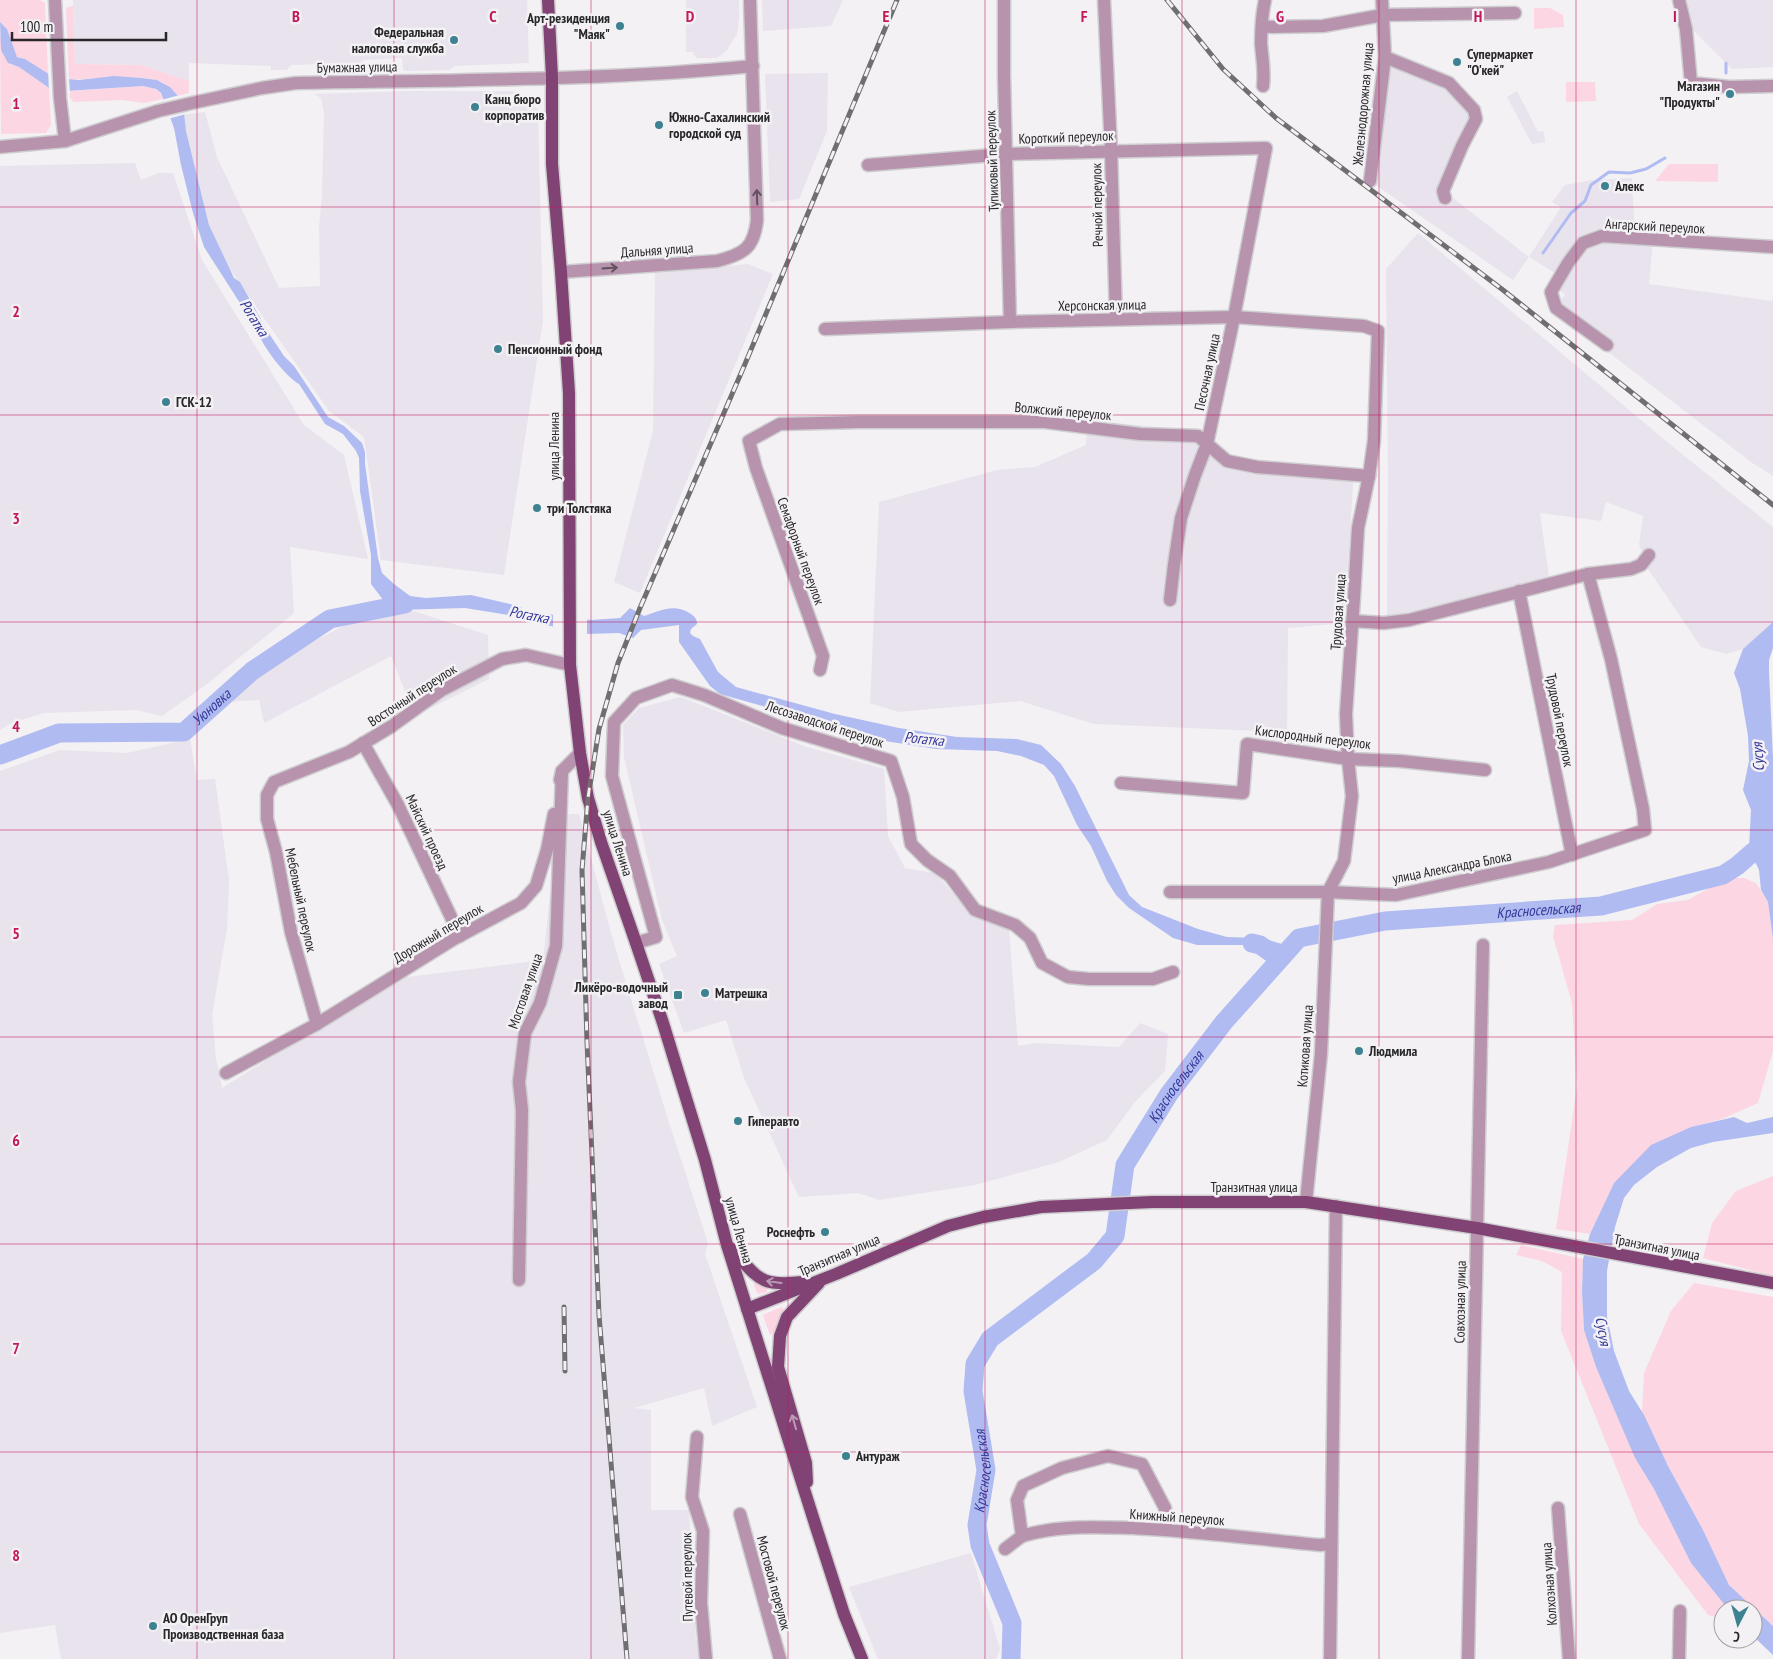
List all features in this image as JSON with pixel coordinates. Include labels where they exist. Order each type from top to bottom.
[{"type":"main road","name":"улица Ленина","points":[[548,0],[552,77],[552,164],[568,393],[570,665],[580,753],[588,798],[705,1160],[726,1245],[844,1614],[861,1659]]},
{"type":"main road","name":"Транзитная улица","points":[[747,1309],[948,1226],[983,1217],[1041,1207],[1082,1204],[1306,1202],[1477,1228],[1768,1282]]},
{"type":"main road","points":[[726,1245],[759,1279],[774,1284],[802,1283],[823,1279]]},
{"type":"main road","points":[[809,1504],[806,1463],[778,1367],[780,1336],[787,1317],[823,1279]]},
{"type":"street","points":[[55,0],[60,98],[65,141]]},
{"type":"street","points":[[750,0],[753,66]]},
{"type":"street","name":"Тупиковый переулок","points":[[1004,0],[1010,322]]},
{"type":"street","name":"Речной переулок","points":[[1104,0],[1116,319]]},
{"type":"street","points":[[1263,86],[1265,69],[1261,43],[1264,0]]},
{"type":"street","name":"Железнодорожная улица","points":[[1370,181],[1385,57],[1382,0]]},
{"type":"street","points":[[1679,0],[1686,29],[1691,83],[1730,87],[1773,86]]},
{"type":"street","points":[[1263,27],[1323,26],[1383,15],[1515,13]]},
{"type":"street","points":[[1385,57],[1449,83],[1474,110],[1476,119],[1462,146],[1444,191],[1445,198]]},
{"type":"street","name":"Бумажная улица","points":[[0,147],[65,141],[158,111],[262,88],[296,83],[552,77],[685,72],[753,66]]},
{"type":"street","name":"Дальняя улица","points":[[561,272],[718,261],[737,256],[750,244],[756,233],[758,220],[753,66]]},
{"type":"street","name":"Короткий переулок","points":[[868,165],[1007,154],[1111,150],[1266,148]]},
{"type":"street","name":"Песочная улица","points":[[1170,600],[1181,518],[1194,476],[1207,444],[1234,317],[1266,148]]},
{"type":"street","name":"Ангарский переулок","points":[[1607,344],[1556,308],[1551,292],[1568,263],[1583,243],[1602,236],[1773,247]]},
{"type":"street","name":"Херсонская улица","points":[[825,330],[1010,322],[1234,317],[1364,326],[1378,331]]},
{"type":"street","name":"Трудовая улица","points":[[1328,892],[1344,861],[1352,796],[1346,714],[1358,528],[1369,476],[1374,440],[1378,331]]},
{"type":"street","name":"Волжский переулок","points":[[749,441],[780,424],[1045,422],[1140,434],[1198,436],[1227,462],[1257,467],[1369,476]]},
{"type":"street","name":"Семафорный переулок","points":[[749,441],[756,468],[823,656],[820,670]]},
{"type":"street","points":[[1353,621],[1384,623],[1409,620],[1588,574],[1630,569],[1641,565],[1649,555]]},
{"type":"street","name":"улица Александра Блока","points":[[1170,892],[1328,892],[1396,895],[1550,862],[1645,830],[1646,821],[1611,659],[1588,574]]},
{"type":"street","name":"Трудовой переулок","points":[[1519,591],[1572,854]]},
{"type":"street","name":"Восточный переулок","points":[[274,782],[350,752],[392,726],[442,690],[502,659],[526,655],[570,665]]},
{"type":"street","name":"Лесозаводской переулок","points":[[636,943],[656,937],[612,776],[614,722],[636,698],[672,685],[704,695],[782,728],[891,761],[903,797],[911,844],[927,860],[950,876],[975,910],[1016,925],[1030,938],[1042,963],[1068,977],[1089,979],[1153,979],[1173,972]]},
{"type":"street","name":"Майский проезд","points":[[363,743],[398,805],[460,936]]},
{"type":"street","name":"Кислородный переулок","points":[[1121,783],[1242,793],[1247,744],[1348,759],[1400,761],[1485,770]]},
{"type":"street","points":[[562,771],[580,753]]},
{"type":"street","name":"Дорожный переулок","points":[[226,1073],[317,1024],[460,936],[521,903],[536,886],[547,850],[562,771]]},
{"type":"street","name":"Мостовая улица","points":[[519,1280],[522,1110],[519,1082],[525,1033],[540,1002],[556,946],[562,771]]},
{"type":"street","name":"Мебельный переулок","points":[[274,782],[267,795],[267,819],[276,852],[291,932],[317,1024]]},
{"type":"street","name":"Котиковая улица","points":[[1306,1202],[1320,1054],[1328,892]]},
{"type":"street","name":"Совхозная улица","points":[[1468,1659],[1483,945]]},
{"type":"street","points":[[1330,1659],[1336,1206]]},
{"type":"street","name":"Путевой переулок","points":[[697,1437],[692,1498],[703,1531],[700,1603],[706,1659]]},
{"type":"street","points":[[1005,1549],[1022,1536],[1017,1500],[1023,1486],[1062,1468],[1108,1456],[1142,1464],[1165,1508],[1166,1530]]},
{"type":"street","name":"Колхозная улица","points":[[1558,1508],[1569,1659]]},
{"type":"street","name":"Мостовой переулок","points":[[740,1514],[780,1659]]},
{"type":"street","name":"Книжный переулок","points":[[1022,1536],[1038,1531],[1084,1526],[1166,1530],[1320,1545],[1331,1544]]},
{"type":"street","points":[[1680,1611],[1680,1659]]},
{"type":"shaded area","points":[[0,0],[40,0],[45,3],[48,74],[25,59],[16,56],[7,29],[0,22]]},
{"type":"shaded area","points":[[73,0],[527,0],[529,63],[455,66],[450,70],[406,71],[403,70],[402,58],[365,60],[359,63],[291,65],[287,70],[271,70],[271,66],[189,63],[189,81],[141,65],[75,64]]},
{"type":"shaded area","points":[[686,0],[739,0],[737,34],[727,50],[717,58],[696,58],[693,52],[686,52]]},
{"type":"shaded area","points":[[762,0],[843,0],[831,26],[763,31]]},
{"type":"shaded area","points":[[1684,0],[1773,0],[1773,67],[1732,69],[1694,31]]},
{"type":"shaded area","points":[[73,6],[75,64],[141,65],[189,81],[189,93],[178,96],[162,82],[147,78],[125,77],[69,80],[66,9]]},
{"type":"shaded area","points":[[1534,8],[1550,8],[1563,15],[1564,27],[1534,29]]},
{"type":"shaded area","points":[[0,36],[9,64],[19,67],[49,88],[51,125],[46,133],[1,134]]},
{"type":"shaded area","points":[[1385,57],[1442,79],[1474,110],[1444,191],[1529,257],[1513,280],[1370,181]]},
{"type":"shaded area","points":[[828,73],[827,131],[799,199],[770,202],[765,74]]},
{"type":"shaded area","points":[[1566,82],[1595,82],[1596,101],[1566,102]]},
{"type":"shaded area","points":[[143,86],[158,91],[163,99],[144,103],[122,100],[74,102],[70,98],[70,91]]},
{"type":"shaded area","points":[[407,91],[513,91],[538,109],[543,321],[504,575],[381,560],[364,437],[329,411],[215,248],[182,115],[205,112],[217,157],[279,288],[320,286],[319,227],[322,194],[324,113],[321,98],[314,94]]},
{"type":"shaded area","points":[[1517,91],[1538,132],[1544,131],[1545,142],[1532,144],[1507,97]]},
{"type":"shaded area","points":[[135,163],[141,180],[158,173],[173,173],[202,260],[304,425],[344,455],[368,559],[290,547],[294,613],[207,684],[162,716],[136,710],[44,713],[9,724],[0,730],[0,166]]},
{"type":"shaded area","points":[[1669,164],[1718,164],[1718,182],[1655,181]]},
{"type":"shaded area","points":[[1632,178],[1635,238],[1653,240],[1649,284],[1772,301],[1773,296],[1773,476],[1751,462],[1564,318],[1560,303],[1565,294],[1548,282],[1555,273],[1529,257],[1561,207],[1552,202],[1565,185],[1593,180]]},
{"type":"shaded area","points":[[1418,233],[1677,450],[1773,527],[1773,622],[1743,649],[1726,654],[1701,647],[1648,569],[1639,544],[1643,516],[1606,502],[1601,521],[1540,513],[1549,577],[1387,618],[1386,269]]},
{"type":"shaded area","points":[[748,264],[773,274],[640,593],[614,582],[653,431],[655,273]]},
{"type":"shaded area","points":[[1088,420],[1200,432],[1228,458],[1354,471],[1344,623],[1288,628],[1287,732],[1094,724],[1020,701],[898,712],[870,703],[879,502],[997,470],[1035,467],[1086,445]]},
{"type":"shaded area","points":[[404,608],[488,635],[489,679],[415,716],[391,656],[264,723],[259,700],[227,702],[254,672],[355,620]]},
{"type":"shaded area","points":[[681,697],[804,746],[884,769],[888,836],[905,868],[935,873],[973,916],[1009,930],[1018,1046],[1036,1043],[1119,1047],[1140,1023],[1168,1034],[1165,1071],[1134,1103],[1107,1140],[1059,1162],[975,1185],[879,1200],[858,1193],[799,1197],[744,1078],[726,1020],[684,1033],[659,964],[677,956],[662,920],[624,757],[623,725],[639,708]]},
{"type":"shaded area","points":[[190,739],[197,780],[215,779],[229,880],[227,929],[212,1015],[216,1058],[222,1088],[399,978],[543,960],[562,814],[579,814],[615,947],[708,1243],[705,1254],[757,1407],[712,1426],[704,1388],[634,1408],[651,1410],[651,1510],[689,1510],[696,1640],[700,1648],[701,1659],[61,1659],[55,1625],[0,1633],[0,771],[60,750],[127,753]]},
{"type":"shaded area","points":[[1727,878],[1744,878],[1756,883],[1768,902],[1773,939],[1773,1051],[1758,1103],[1722,1119],[1691,1127],[1614,1183],[1590,1234],[1556,1229],[1577,1087],[1572,1003],[1553,936],[1555,925],[1632,920],[1657,904],[1688,900]]},
{"type":"shaded area","points":[[1773,1176],[1773,1276],[1703,1258],[1712,1223],[1736,1191]]},
{"type":"shaded area","points":[[1521,1245],[1583,1259],[1584,1330],[1596,1367],[1635,1458],[1654,1489],[1691,1563],[1720,1599],[1713,1599],[1713,1616],[1708,1615],[1639,1524],[1561,1331],[1562,1272],[1542,1261],[1516,1255]]},
{"type":"shaded area","points":[[1694,1283],[1773,1297],[1773,1626],[1763,1617],[1763,1599],[1744,1599],[1729,1585],[1642,1412],[1644,1373],[1671,1311]]},
{"type":"shaded area","points":[[754,1284],[763,1286],[767,1289],[767,1292],[758,1294]]},
{"type":"shaded area","points":[[781,1307],[784,1309],[774,1333],[770,1335],[763,1315]]},
{"type":"shaded area","points":[[971,1553],[1000,1649],[996,1659],[878,1659],[849,1587]]},
{"type":"water","points":[[0,22],[7,29],[17,57],[25,59],[55,78],[79,80],[114,76],[157,80],[170,87],[178,96],[184,113],[186,131],[209,225],[234,278],[240,282],[284,356],[294,366],[328,417],[344,426],[362,443],[365,452],[378,558],[382,573],[410,596],[426,598],[471,595],[541,613],[591,620],[620,618],[630,608],[644,616],[662,610],[679,609],[696,618],[697,624],[691,629],[690,633],[700,639],[718,672],[736,687],[835,714],[899,728],[957,737],[1017,739],[1041,745],[1061,764],[1075,786],[1129,895],[1142,907],[1198,929],[1227,937],[1262,938],[1282,944],[1267,961],[1266,955],[1260,949],[1243,945],[1197,945],[1173,938],[1129,908],[1116,895],[1107,881],[1091,846],[1077,825],[1054,776],[1044,765],[1021,756],[997,751],[936,749],[885,741],[720,694],[710,686],[679,642],[679,625],[641,630],[633,638],[619,633],[586,634],[546,625],[539,620],[465,608],[397,610],[384,601],[371,584],[371,555],[360,491],[359,458],[356,451],[343,434],[325,424],[299,384],[275,360],[204,247],[193,213],[174,128],[161,93],[156,89],[143,86],[66,91],[49,88],[19,67],[8,63],[1,50]]},
{"type":"water","name":"Сусуя","points":[[1773,622],[1773,648],[1769,660],[1769,672],[1773,758],[1773,939],[1768,902],[1761,890],[1759,870],[1749,849],[1751,810],[1743,790],[1749,761],[1748,736],[1740,689],[1734,673],[1743,649]]},
{"type":"water","name":"Сусуя","points":[[1734,1117],[1747,1123],[1773,1117],[1773,1133],[1713,1142],[1691,1148],[1657,1167],[1634,1185],[1624,1198],[1615,1227],[1607,1271],[1607,1316],[1614,1351],[1629,1391],[1644,1415],[1729,1585],[1744,1599],[1720,1599],[1691,1563],[1654,1489],[1635,1458],[1596,1367],[1584,1330],[1583,1259],[1590,1234],[1614,1183],[1651,1145],[1691,1127]]},
{"type":"water","points":[[1763,1617],[1773,1626],[1773,1655],[1763,1646]]},
{"type":"pier","points":[[48,71],[55,76],[69,77],[70,94],[49,91]]},
{"type":"pier","points":[[180,95],[186,114],[168,119],[161,100]]},
{"type":"pier","points":[[521,604],[535,609],[536,622],[523,620]]},
{"type":"pier","points":[[553,612],[587,617],[587,637],[553,630]]},
{"type":"waterway","points":[[1726,63],[1726,73]]},
{"type":"waterway","points":[[1543,253],[1571,213],[1585,201],[1591,185],[1609,172],[1630,173],[1646,169],[1665,158]]},
{"type":"waterway","name":"Уюновка","points":[[0,755],[59,733],[184,732],[252,671],[330,619],[405,604]]},
{"type":"waterway","name":"Красносельская","points":[[1011,1659],[1012,1623],[980,1545],[977,1525],[986,1470],[973,1391],[975,1364],[990,1339],[1094,1261],[1115,1236],[1125,1165],[1169,1094],[1224,1022],[1299,938],[1385,921],[1601,906],[1723,875],[1753,852]]},
{"type":"waterway","name":"Рогатка","points":[[1252,943],[1260,945],[1280,959]]},
{"type":"railway","points":[[627,1659],[599,1315],[587,1042],[582,870],[588,798],[599,729],[618,663],[640,608],[745,364],[897,0]]},
{"type":"railway","points":[[1167,0],[1223,69],[1276,118],[1503,290],[1773,505]]},
{"type":"railway","points":[[564,1307],[565,1371]]},
{"type":"place","name":"Арт-резиденция \"Маяк\"","points":[[620,26]]},
{"type":"place","name":"Федеральная налоговая служба","points":[[454,40]]},
{"type":"place","name":"Супермаркет \"О'кей\"","points":[[1457,62]]},
{"type":"place","name":"Магазин \"Продукты\"","points":[[1730,94]]},
{"type":"place","name":"Канц бюро корпоратив","points":[[475,107]]},
{"type":"place","name":"Южно-Сахалинский городской суд","points":[[659,125]]},
{"type":"place","name":"Алекс","points":[[1605,186]]},
{"type":"place","name":"Пенсионный фонд","points":[[498,349]]},
{"type":"place","name":"ГСК-12","points":[[166,402]]},
{"type":"place","name":"три Толстяка","points":[[537,508]]},
{"type":"place","name":"Матрешка","points":[[705,993]]},
{"type":"place","name":"Ликёро-водочный завод","points":[[678,995]]},
{"type":"place","name":"Людмила","points":[[1359,1051]]},
{"type":"place","name":"Гиперавто","points":[[738,1121]]},
{"type":"place","name":"Роснефть","points":[[825,1232]]},
{"type":"place","name":"Антураж","points":[[846,1456]]},
{"type":"place","name":"АО ОренГруп Производственная база","points":[[153,1626]]}]
